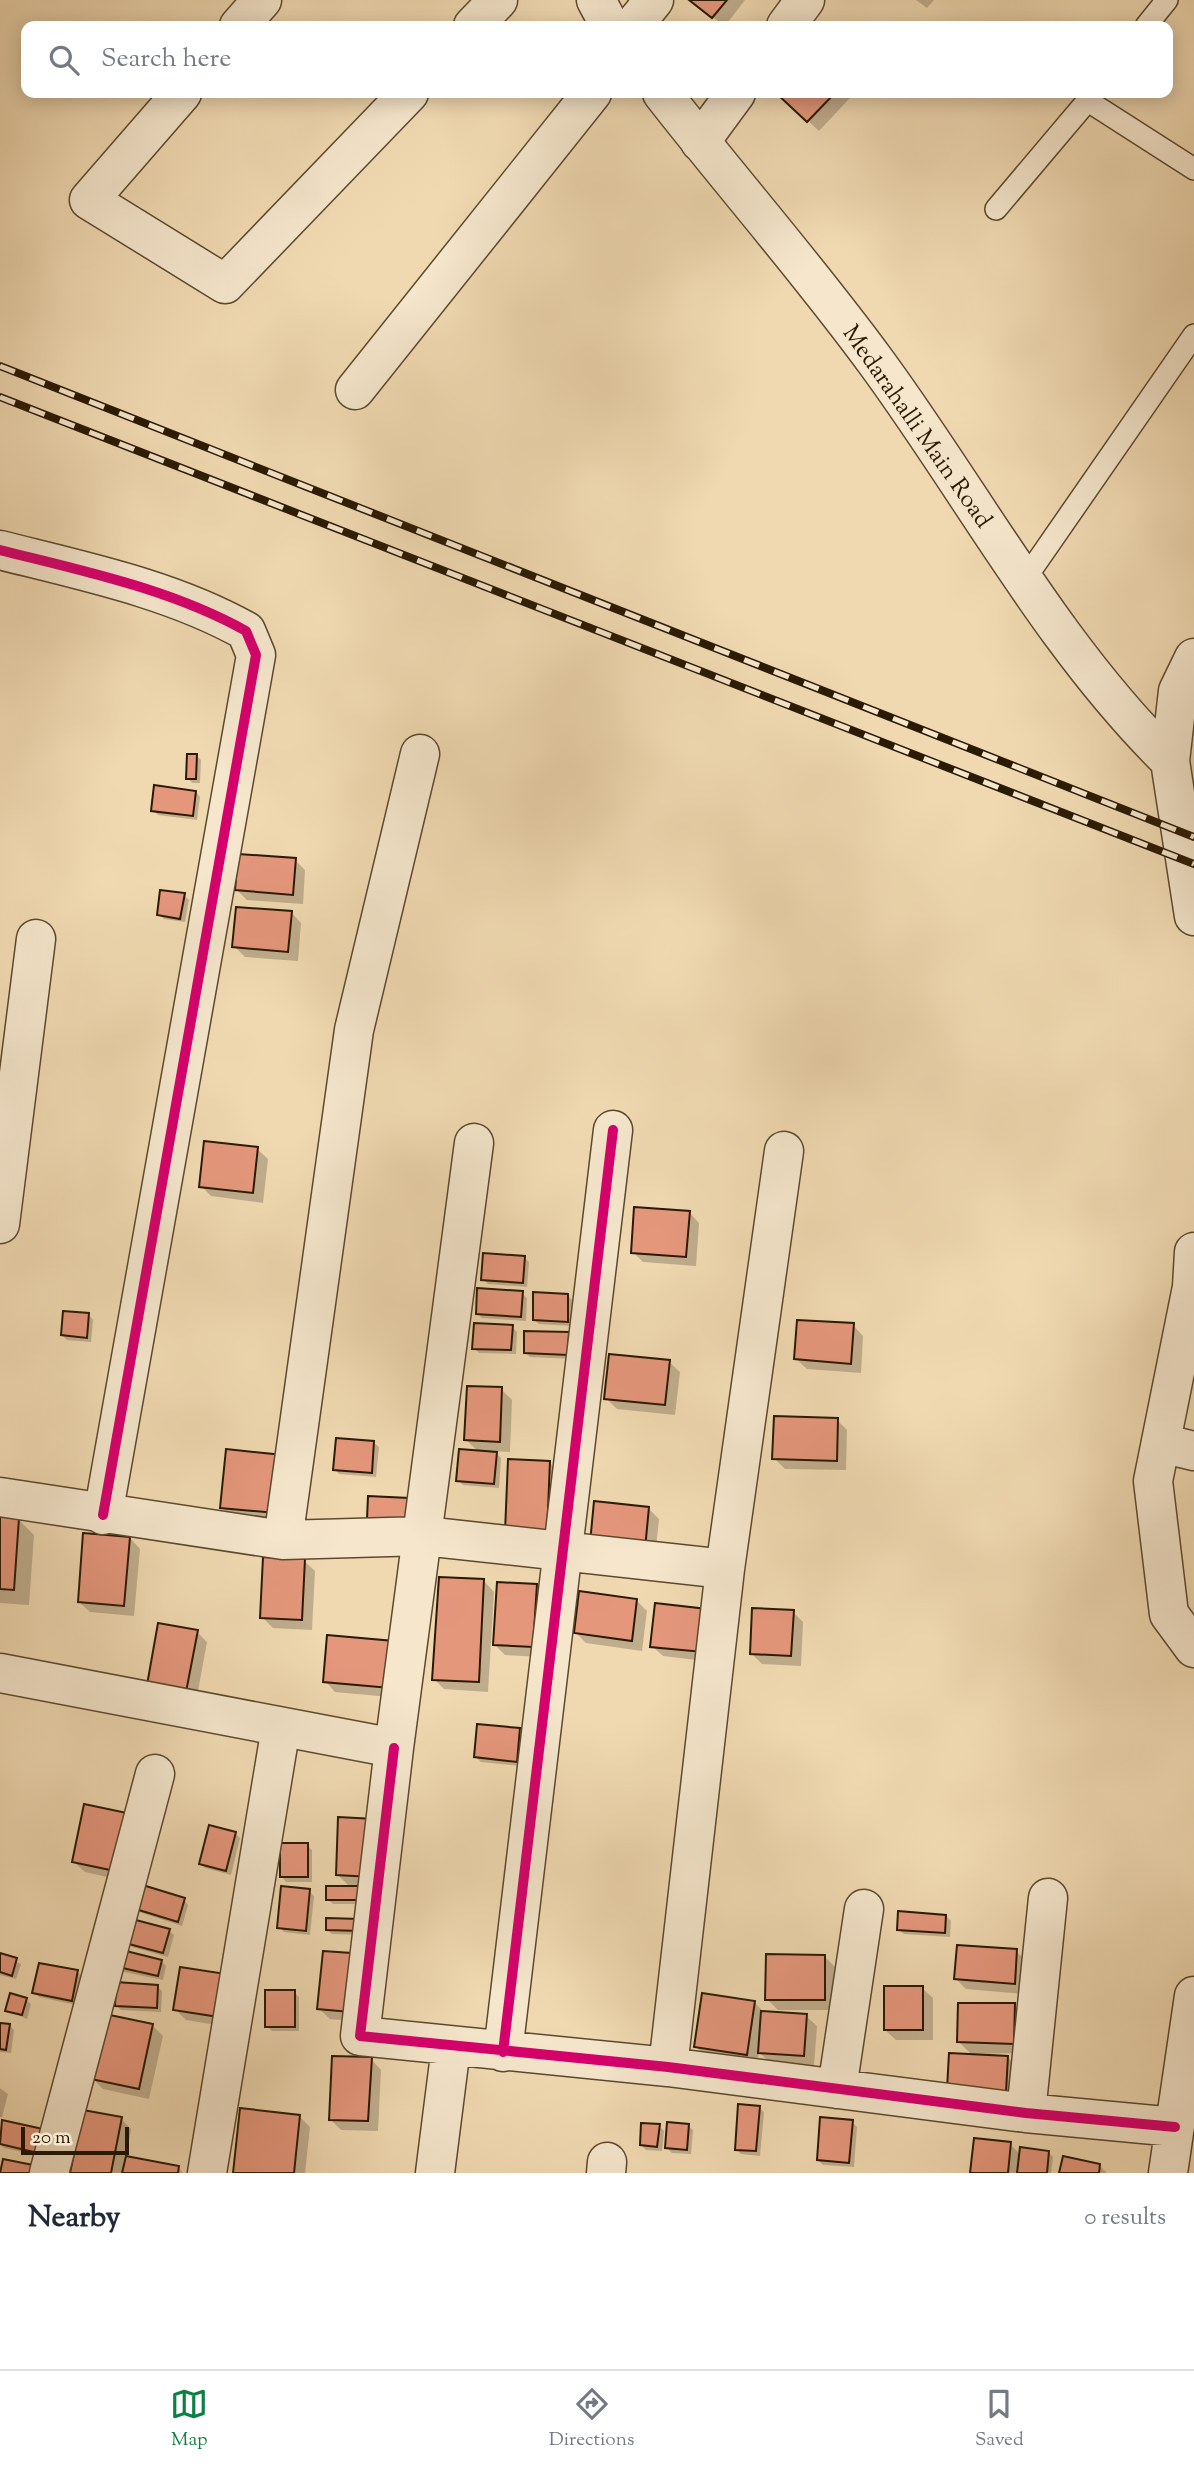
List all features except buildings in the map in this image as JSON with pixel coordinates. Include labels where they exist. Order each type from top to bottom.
[{"type":"street","points":[[243,21],[262,0]]},
{"type":"street","points":[[478,21],[498,0]]},
{"type":"street","points":[[596,0],[607,21]]},
{"type":"street","points":[[637,21],[654,0]]},
{"type":"street","points":[[790,21],[805,0]]},
{"type":"street","points":[[178,98],[89,200],[225,284],[404,98]]},
{"type":"street","points":[[355,390],[588,98]]},
{"type":"street","name":"Medarahalli Main Road","points":[[666,98],[875,361],[1025,579],[1129,720],[1182,765]]},
{"type":"street","points":[[700,142],[733,98]]},
{"type":"street","points":[[0,550],[109,578],[209,610],[246,631],[256,655],[103,1515]]},
{"type":"street","points":[[1194,658],[1178,691],[1194,916]]},
{"type":"street","points":[[283,1540],[354,1030],[420,754]]},
{"type":"street","points":[[0,1224],[36,939]]},
{"type":"street","points":[[503,2052],[613,1130]]},
{"type":"street","points":[[474,1143],[394,1748],[360,2036],[668,2067],[1026,2112],[1175,2127]]},
{"type":"street","points":[[668,2067],[725,1569],[784,1151]]},
{"type":"street","points":[[1194,1252],[1178,1447],[1153,1481],[1182,1617],[1194,1648]]},
{"type":"street","points":[[0,1497],[103,1515],[283,1540],[424,1536],[725,1569]]},
{"type":"street","points":[[0,1673],[394,1748]]},
{"type":"street","points":[[206,2173],[281,1727]]},
{"type":"street","points":[[49,2173],[155,1774]]},
{"type":"street","points":[[1026,2112],[1048,1898]]},
{"type":"street","points":[[837,2088],[864,1909]]},
{"type":"street","points":[[1174,2172],[1175,2127],[1194,1996]]},
{"type":"street","points":[[436,2173],[452,2046]]},
{"type":"lane","points":[[1150,21],[1167,0]]},
{"type":"lane","points":[[996,209],[1090,98]]},
{"type":"lane","points":[[1092,98],[1194,169]]},
{"type":"lane","points":[[1025,579],[1194,335]]},
{"type":"railway","points":[[0,366],[1194,837]]},
{"type":"railway","points":[[0,397],[1194,864]]},
{"type":"cycle path","points":[[0,550],[95,574],[188,604],[246,631],[256,655],[103,1515]]},
{"type":"cycle path","points":[[503,2052],[613,1130]]},
{"type":"cycle path","points":[[394,1748],[360,2036],[668,2067],[1026,2113],[1175,2127]]}]
